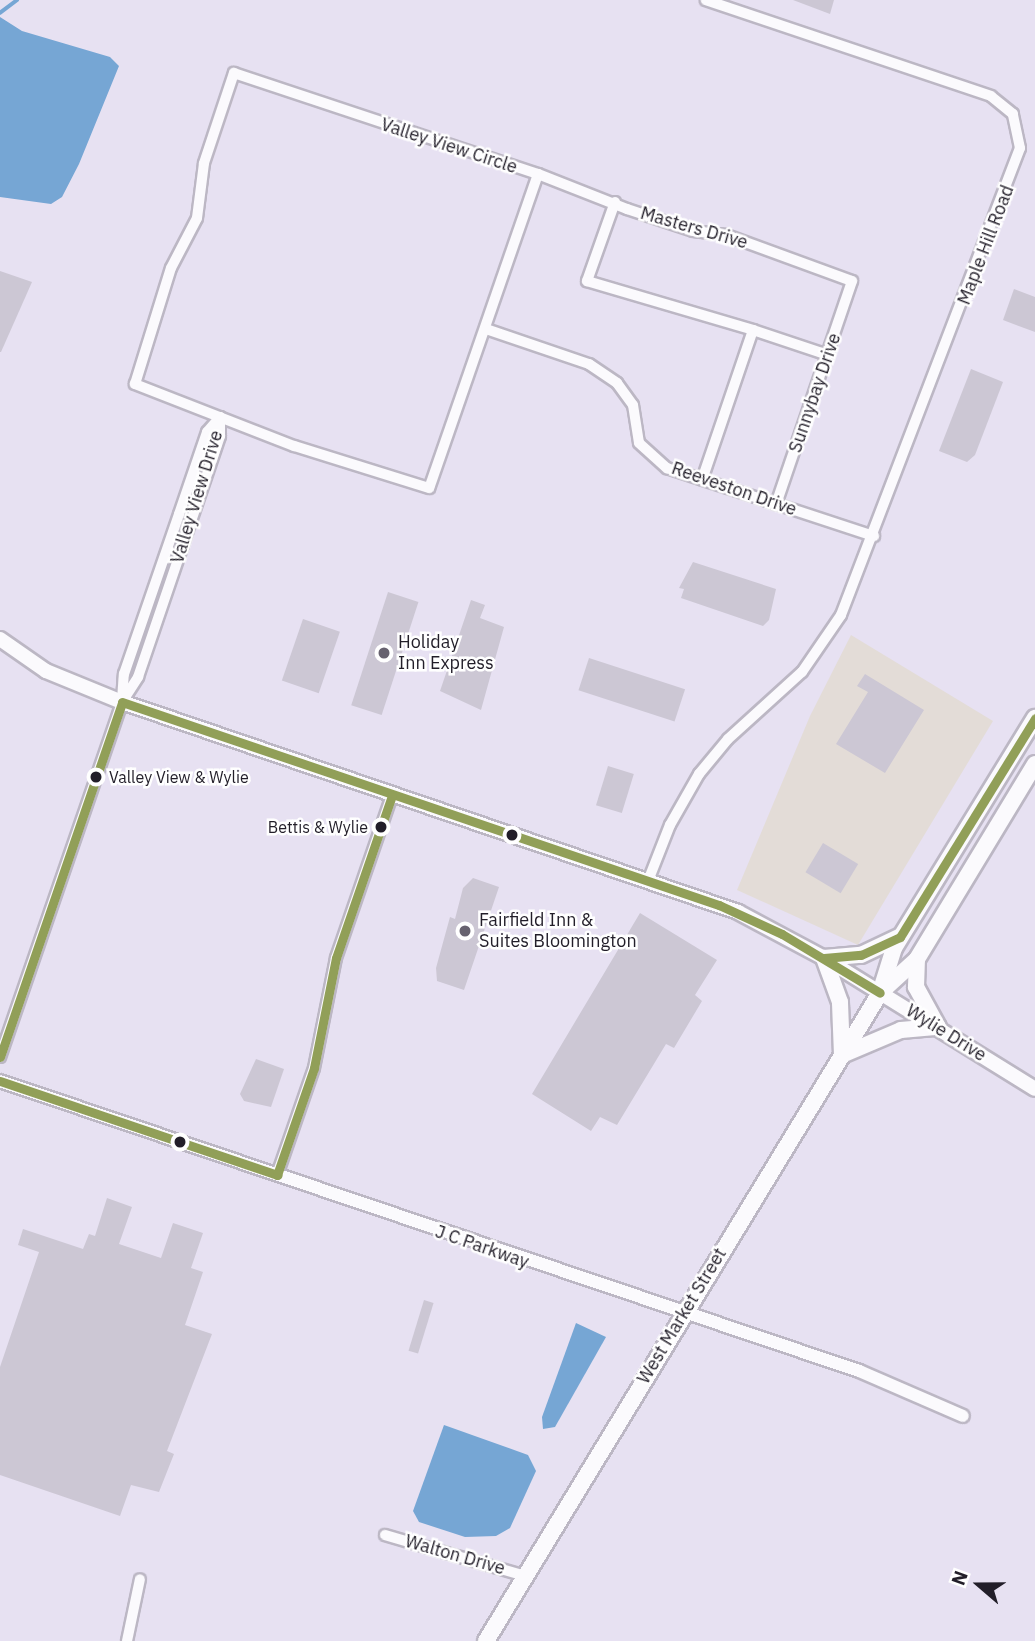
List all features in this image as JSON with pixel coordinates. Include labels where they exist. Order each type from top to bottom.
[{"type":"main road","name":"Wylie Drive","points":[[0,639],[46,671],[122,702],[738,912],[824,958],[1035,1088]]},
{"type":"main road","name":"West Market Street","points":[[486,1641],[880,993],[900,937],[1035,718]]},
{"type":"main road","name":"West Market Street","points":[[880,993],[917,959],[1035,764]]},
{"type":"main road","points":[[900,937],[861,955],[824,958],[840,1002],[842,1055],[901,1030],[938,1027],[916,987],[917,959]]},
{"type":"street","name":"Maple Hill Road","points":[[648,881],[670,825],[711,758],[802,672],[841,615],[1009,188],[1020,148],[1017,122],[991,96],[706,0]]},
{"type":"street","name":"Valley View Circle","points":[[234,74],[538,174],[435,483],[424,489],[144,391],[133,377],[171,268],[197,218],[204,163],[234,74]]},
{"type":"street","name":"Masters Drive","points":[[538,174],[693,231],[726,235],[852,281]]},
{"type":"street","points":[[615,202],[587,281],[828,355]]},
{"type":"street","name":"Sunnybay Drive","points":[[776,504],[852,281]]},
{"type":"street","name":"Reeveston Drive","points":[[486,329],[589,364],[608,377],[633,405],[639,443],[651,458],[702,480],[874,536]]},
{"type":"street","points":[[702,480],[753,330]]},
{"type":"street","name":"Valley View Drive","points":[[0,1057],[122,702],[138,677],[220,436],[220,417]]},
{"type":"street","points":[[278,1175],[314,1068],[336,958],[392,795]]},
{"type":"street","name":"J C Parkway","points":[[0,1081],[683,1315],[859,1371],[963,1416]]},
{"type":"street","name":"Walton Drive","points":[[385,1535],[525,1576]]},
{"type":"street","points":[[127,1641],[140,1579]]},
{"type":"shaded area","points":[[851,635],[993,721],[858,945],[737,890],[810,716]]},
{"type":"water","points":[[0,17],[22,31],[110,57],[119,66],[79,164],[62,197],[51,204],[0,197]]},
{"type":"water","points":[[576,1323],[606,1337],[555,1427],[543,1429],[542,1417]]},
{"type":"water","points":[[444,1425],[528,1455],[536,1471],[510,1528],[496,1536],[465,1537],[419,1522],[413,1511]]},
{"type":"building","points":[[793,0],[834,0],[830,14]]},
{"type":"building","points":[[0,271],[32,282],[1,352],[0,352]]},
{"type":"building","points":[[1014,289],[1035,297],[1035,332],[1003,320]]},
{"type":"building","points":[[971,369],[1003,382],[975,455],[967,462],[939,451]]},
{"type":"building","points":[[693,562],[776,589],[769,620],[763,626],[681,598],[684,589],[679,588]]},
{"type":"building","name":"Holiday Inn Express","points":[[388,592],[418,602],[382,715],[351,705]]},
{"type":"building","points":[[471,600],[485,605],[480,618],[504,627],[481,710],[440,691]]},
{"type":"building","points":[[303,619],[340,632],[319,693],[282,680]]},
{"type":"building","points":[[589,658],[685,689],[675,722],[578,690]]},
{"type":"building","points":[[865,674],[924,710],[885,773],[836,744],[868,692],[857,686]]},
{"type":"building","points":[[608,766],[634,774],[622,813],[596,805]]},
{"type":"building","points":[[823,843],[858,864],[841,893],[805,872]]},
{"type":"building","name":"Fairfield Inn & Suites Bloomington","points":[[473,878],[499,887],[464,990],[437,981],[436,968],[450,917],[455,919],[463,888]]},
{"type":"building","points":[[640,913],[717,960],[695,995],[702,1001],[674,1048],[666,1044],[617,1125],[600,1117],[591,1131],[532,1094]]},
{"type":"building","points":[[256,1059],[284,1069],[271,1107],[244,1101],[240,1094]]},
{"type":"building","points":[[107,1198],[132,1207],[119,1244],[161,1258],[173,1223],[203,1233],[191,1268],[203,1272],[185,1325],[212,1334],[167,1451],[174,1454],[159,1492],[131,1485],[120,1516],[0,1475],[0,1367],[39,1252],[18,1245],[23,1229],[83,1249],[89,1234],[95,1236]]},
{"type":"building","points":[[424,1300],[434,1303],[418,1354],[409,1351]]},
{"type":"waterway","points":[[0,13],[17,0]]},
{"type":"transit line","points":[[122,702],[719,905],[782,934],[880,993]]},
{"type":"transit line","points":[[0,1057],[122,702]]},
{"type":"transit line","points":[[824,958],[861,955],[900,937],[1035,718]]},
{"type":"transit line","points":[[277,1175],[314,1068],[336,958],[392,795]]},
{"type":"transit line","points":[[0,1081],[277,1175]]},
{"type":"place","name":"Holiday Inn Express","points":[[384,653]]},
{"type":"place","name":"Valley View & Wylie","points":[[96,777]]},
{"type":"place","name":"Bettis & Wylie","points":[[381,827]]},
{"type":"place","name":"Fairfield Inn & Suites Bloomington","points":[[465,931]]}]
